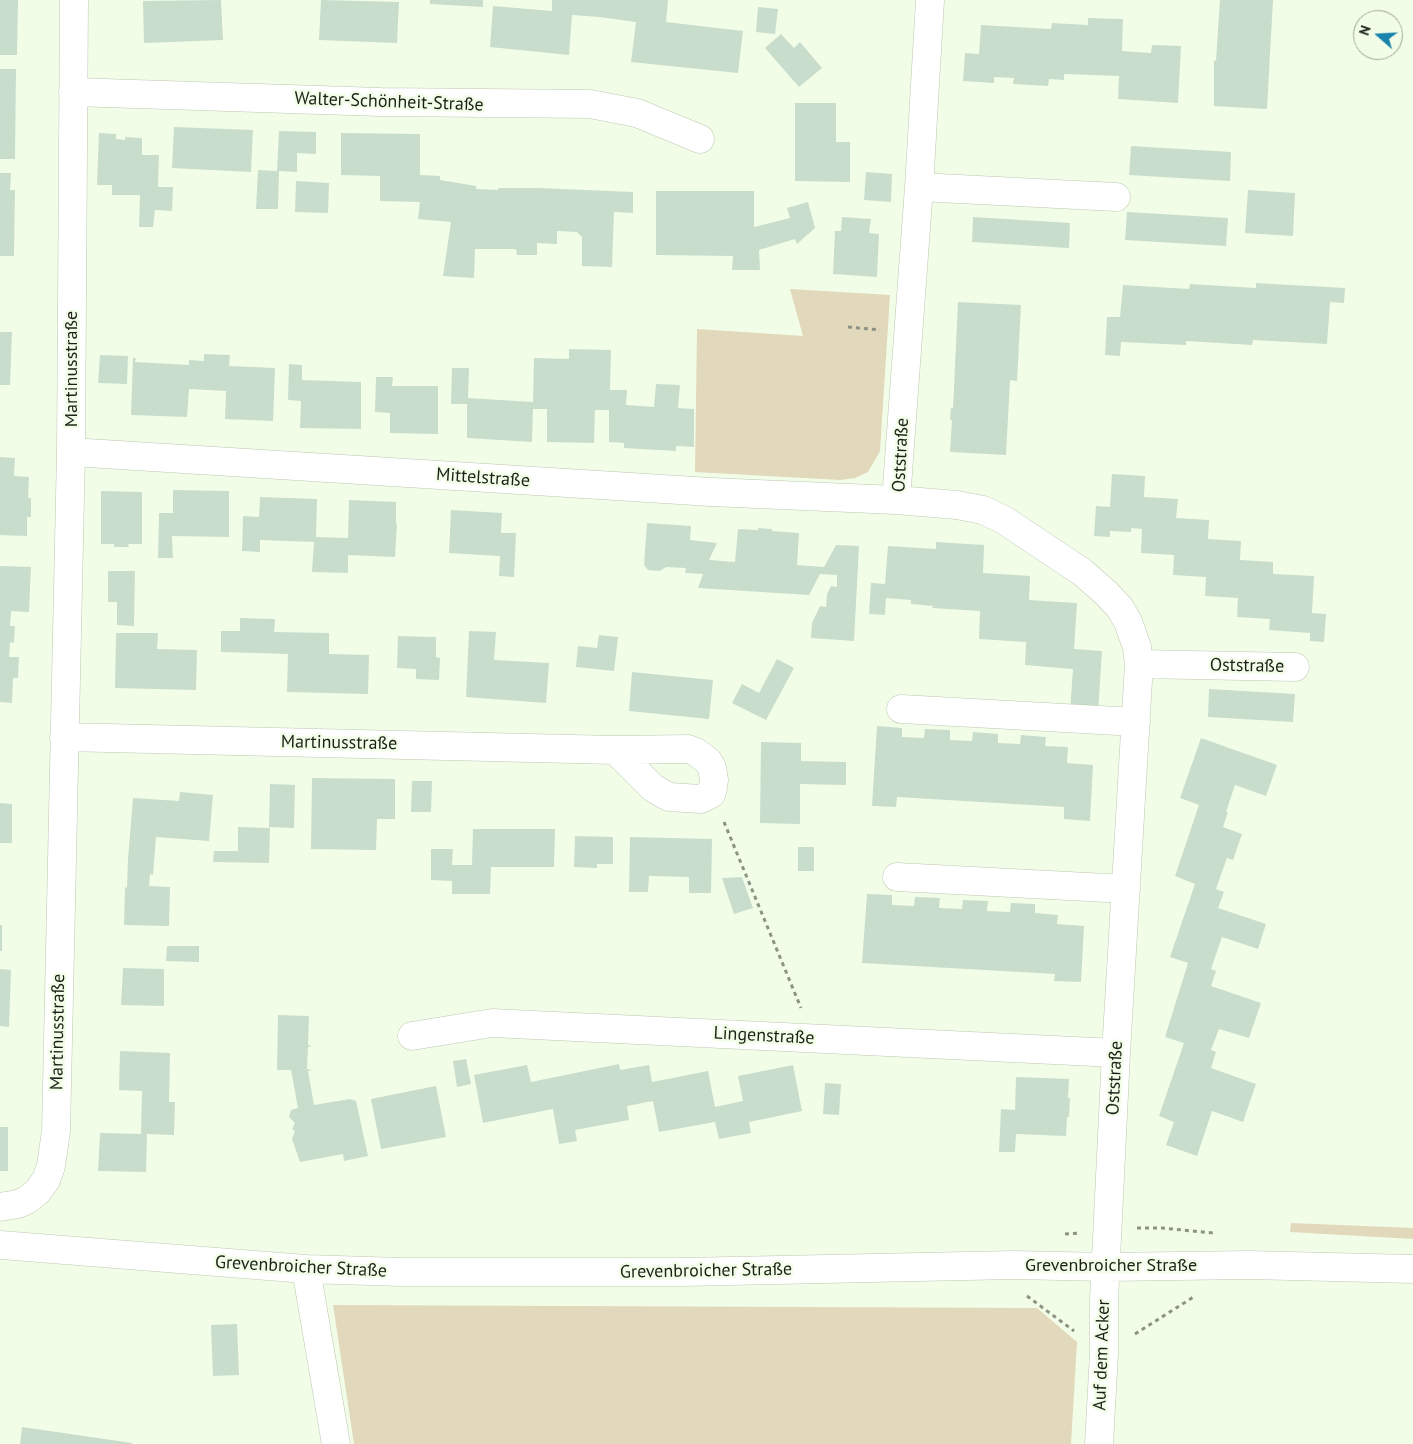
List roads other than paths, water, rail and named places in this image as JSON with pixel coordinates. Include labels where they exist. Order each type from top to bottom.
[{"type":"street","name":"Martinusstraße","points":[[0,1207],[18,1204],[37,1192],[46,1180],[54,1151],[71,452],[74,0]]},
{"type":"street","name":"Oststraße","points":[[930,0],[919,187],[896,500],[947,503],[974,508],[996,516],[1020,529],[1082,572],[1110,596],[1128,622],[1139,664],[1116,1053],[1106,1267]]},
{"type":"street","name":"Walter-Schönheit-Straße","points":[[73,92],[381,102],[590,104],[637,113],[700,139]]},
{"type":"street","points":[[919,187],[1116,197]]},
{"type":"street","name":"Mittelstraße","points":[[71,452],[712,492],[896,500]]},
{"type":"street","name":"Oststraße","points":[[1139,664],[1295,668]]},
{"type":"street","points":[[901,709],[1136,722]]},
{"type":"street","name":"Martinusstraße","points":[[64,737],[615,750],[688,750],[696,752],[708,761],[714,774],[713,788],[706,798],[674,798],[664,795],[648,784],[615,750]]},
{"type":"street","points":[[896,877],[1126,889]]},
{"type":"street","name":"Lingenstraße","points":[[412,1036],[492,1023],[1116,1053]]},
{"type":"street","name":"Grevenbroicher Straße","points":[[0,1245],[306,1269],[392,1272],[586,1273],[1014,1265],[1106,1267],[1249,1265],[1413,1269]]},
{"type":"street","name":"Auf dem Acker","points":[[1099,1444],[1106,1267]]},
{"type":"street","points":[[306,1269],[336,1444]]}]
